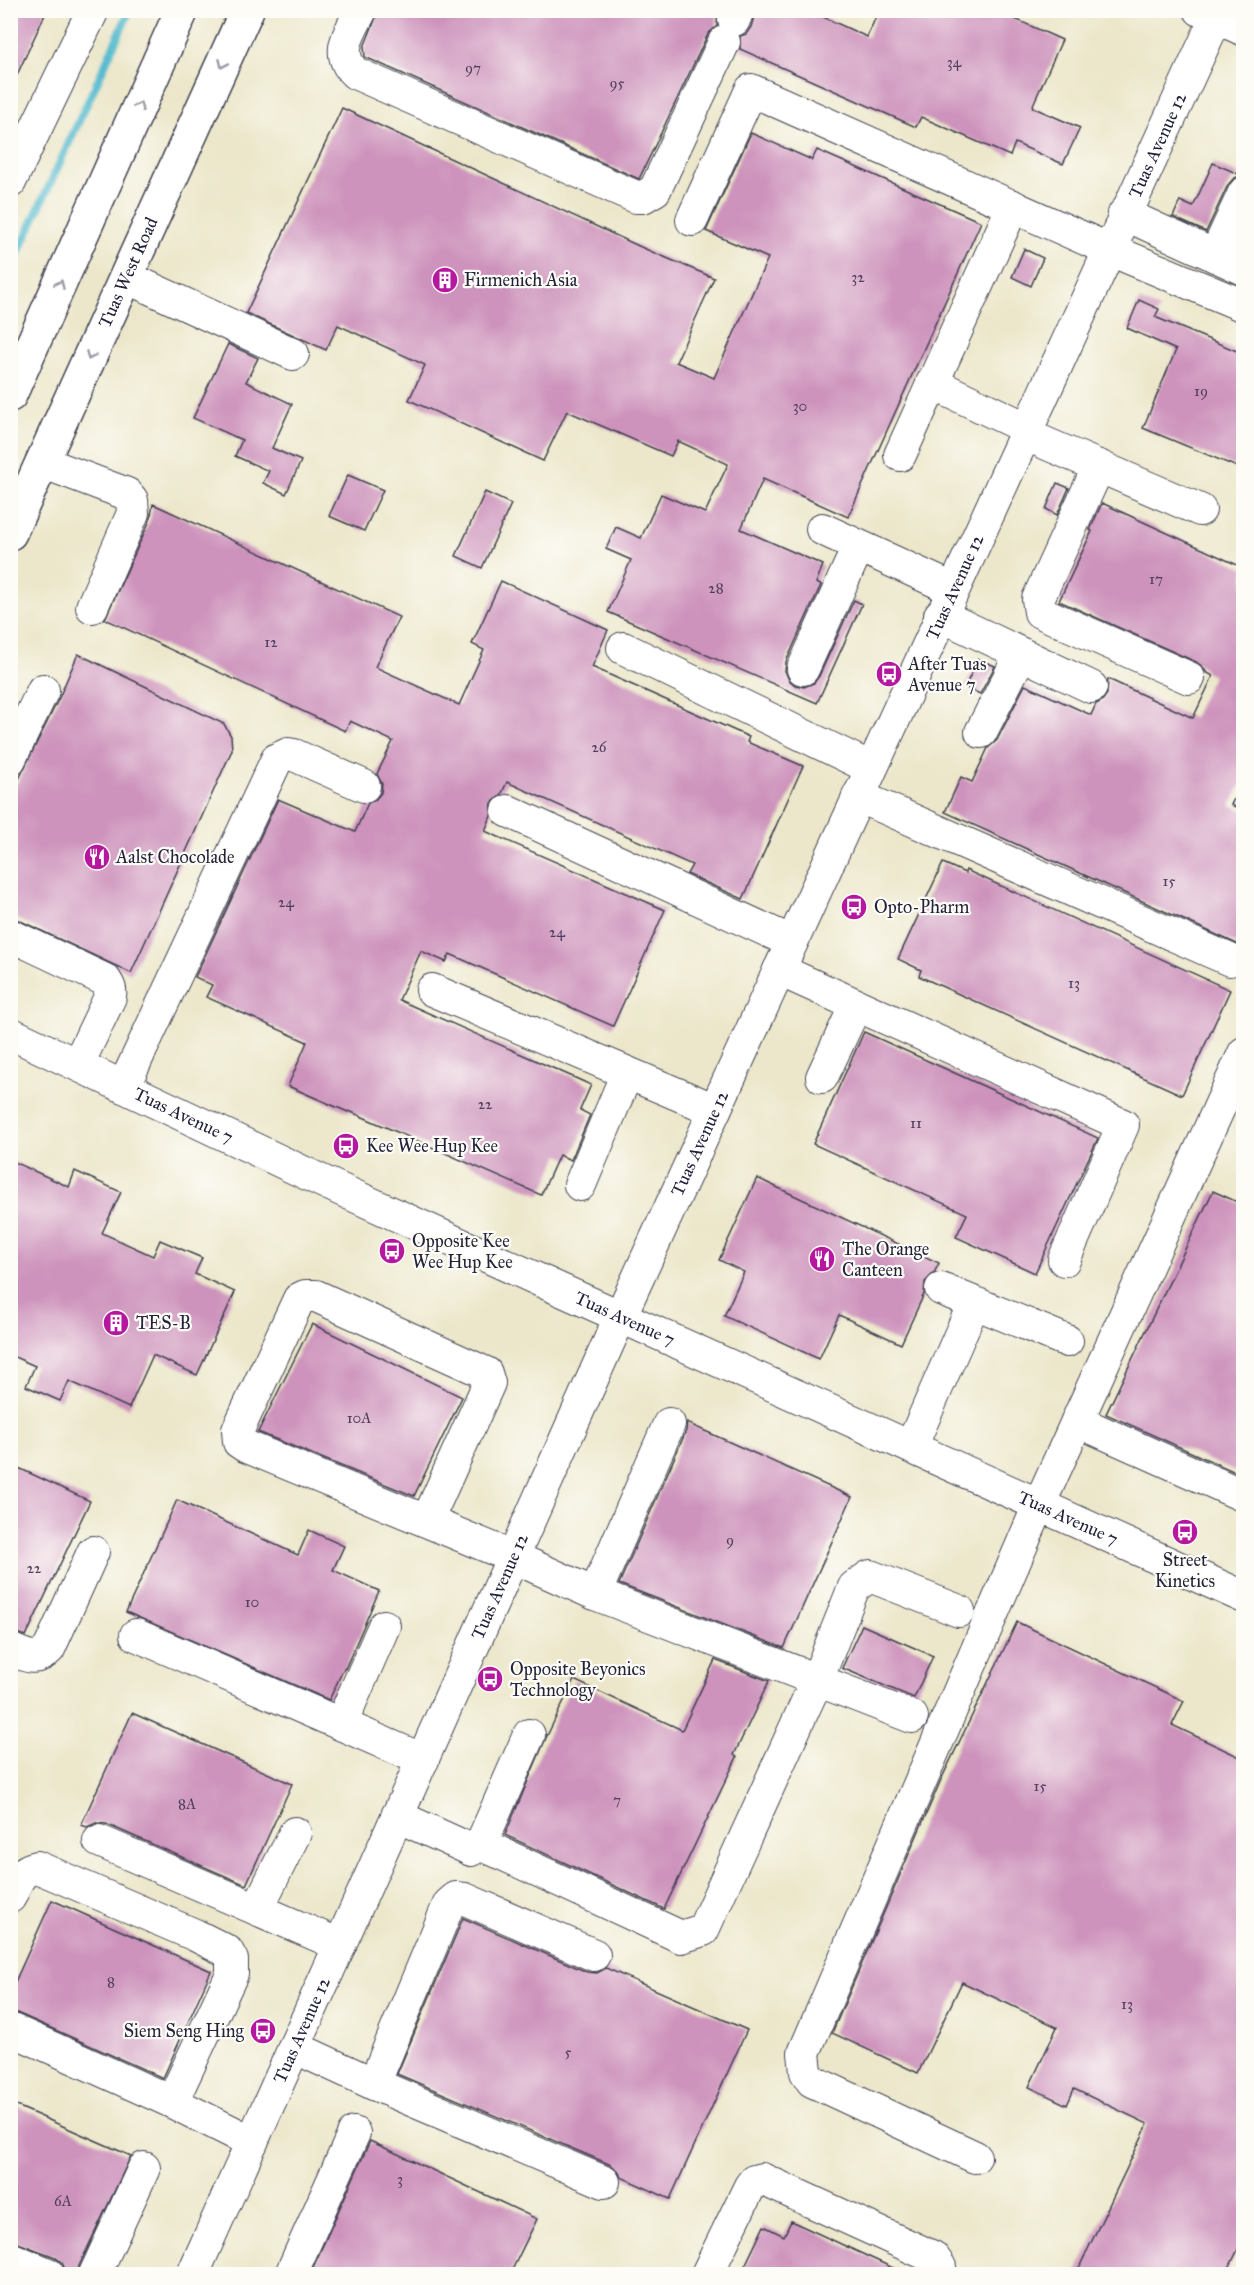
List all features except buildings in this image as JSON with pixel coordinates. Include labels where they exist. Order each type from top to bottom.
[{"type":"main road","points":[[10,395],[182,10]]},
{"type":"main road","name":"Tuas West Road","points":[[10,533],[247,10]]},
{"type":"street","points":[[10,183],[93,10]]},
{"type":"street","points":[[361,10],[345,45],[344,56],[348,65],[356,73],[636,197],[644,196],[655,190],[732,24]]},
{"type":"street","name":"Tuas Avenue 12","points":[[195,2274],[620,1317],[1124,214],[1220,19]]},
{"type":"street","points":[[692,220],[751,90],[1108,249],[1244,306]]},
{"type":"street","points":[[1215,256],[1244,193]]},
{"type":"street","points":[[900,454],[1013,206]]},
{"type":"street","points":[[1124,214],[1244,269]]},
{"type":"street","points":[[126,277],[293,354]]},
{"type":"street","points":[[932,383],[1025,431],[1200,510]]},
{"type":"street","points":[[42,462],[127,494],[132,500],[133,513],[92,608]]},
{"type":"street","points":[[1099,466],[1038,599],[1040,612],[1189,678]]},
{"type":"street","points":[[822,529],[858,547],[947,602],[1021,654],[1091,687]]},
{"type":"street","points":[[803,669],[858,547]]},
{"type":"street","points":[[623,648],[871,768]]},
{"type":"street","points":[[981,732],[1021,654]]},
{"type":"street","points":[[10,759],[43,690]]},
{"type":"street","points":[[124,1086],[277,759],[288,754],[294,755],[364,786]]},
{"type":"street","points":[[858,796],[1230,960]]},
{"type":"street","points":[[508,811],[792,942]]},
{"type":"street","points":[[10,935],[105,980],[109,985],[110,997],[78,1064]]},
{"type":"street","points":[[779,970],[1123,1125],[1064,1260]]},
{"type":"street","points":[[432,990],[715,1110]]},
{"type":"street","points":[[822,1077],[856,1005]]},
{"type":"street","name":"Tuas Avenue 7","points":[[10,1033],[324,1182],[1244,1597]]},
{"type":"street","points":[[975,2157],[812,2081],[806,2073],[804,2053],[1039,1505],[1244,1053]]},
{"type":"street","points":[[580,1185],[627,1073]]},
{"type":"street","points":[[941,1289],[1067,1341]]},
{"type":"street","points":[[427,1521],[489,1383],[486,1372],[316,1296],[305,1296],[299,1299],[238,1430],[239,1442],[245,1446],[513,1557],[595,1594],[912,1717]]},
{"type":"street","points":[[911,1447],[974,1303]]},
{"type":"street","points":[[1077,1421],[1244,1496]]},
{"type":"street","points":[[595,1594],[669,1424]]},
{"type":"street","points":[[10,1649],[37,1658],[50,1649],[93,1552]]},
{"type":"street","points":[[481,1844],[681,1937],[703,1930],[817,1680],[854,1587],[870,1576],[959,1611]]},
{"type":"street","points":[[341,1724],[384,1626]]},
{"type":"street","points":[[136,1635],[423,1760]]},
{"type":"street","points":[[397,1816],[471,1850],[481,1844],[529,1735]]},
{"type":"street","points":[[257,1909],[295,1833]]},
{"type":"street","points":[[99,1840],[340,1945]]},
{"type":"street","points":[[10,1896],[21,1875],[27,1869],[37,1867],[227,1951],[232,1960],[232,1974],[172,2102]]},
{"type":"street","points":[[374,2084],[449,1904],[456,1898],[465,1899],[594,1955]]},
{"type":"street","points":[[10,2028],[172,2102],[252,2142]]},
{"type":"street","points":[[294,2047],[374,2084],[604,2182]]},
{"type":"street","points":[[291,2274],[354,2133]]},
{"type":"street","points":[[94,2274],[144,2168]]},
{"type":"street","points":[[707,2274],[750,2186],[754,2181],[762,2179],[933,2257],[940,2267],[938,2274]]},
{"type":"street","points":[[10,2258],[48,2274]]},
{"type":"waterway","points":[[10,271],[130,10]]},
{"type":"place","name":"Firmenich Asia","points":[[445,280]]},
{"type":"place","name":"After Tuas Avenue 7","points":[[889,674]]},
{"type":"place","name":"Aalst Chocolade","points":[[97,857]]},
{"type":"place","name":"Opto-Pharm","points":[[854,907]]},
{"type":"place","name":"Kee Wee Hup Kee","points":[[346,1146]]},
{"type":"place","name":"Opposite Kee Wee Hup Kee","points":[[392,1251]]},
{"type":"place","name":"The Orange Canteen","points":[[822,1259]]},
{"type":"place","name":"TES-B","points":[[116,1323]]},
{"type":"place","name":"Street Kinetics","points":[[1185,1532]]},
{"type":"place","name":"Opposite Beyonics Technology","points":[[490,1679]]},
{"type":"place","name":"Siem Seng Hing","points":[[263,2031]]}]
